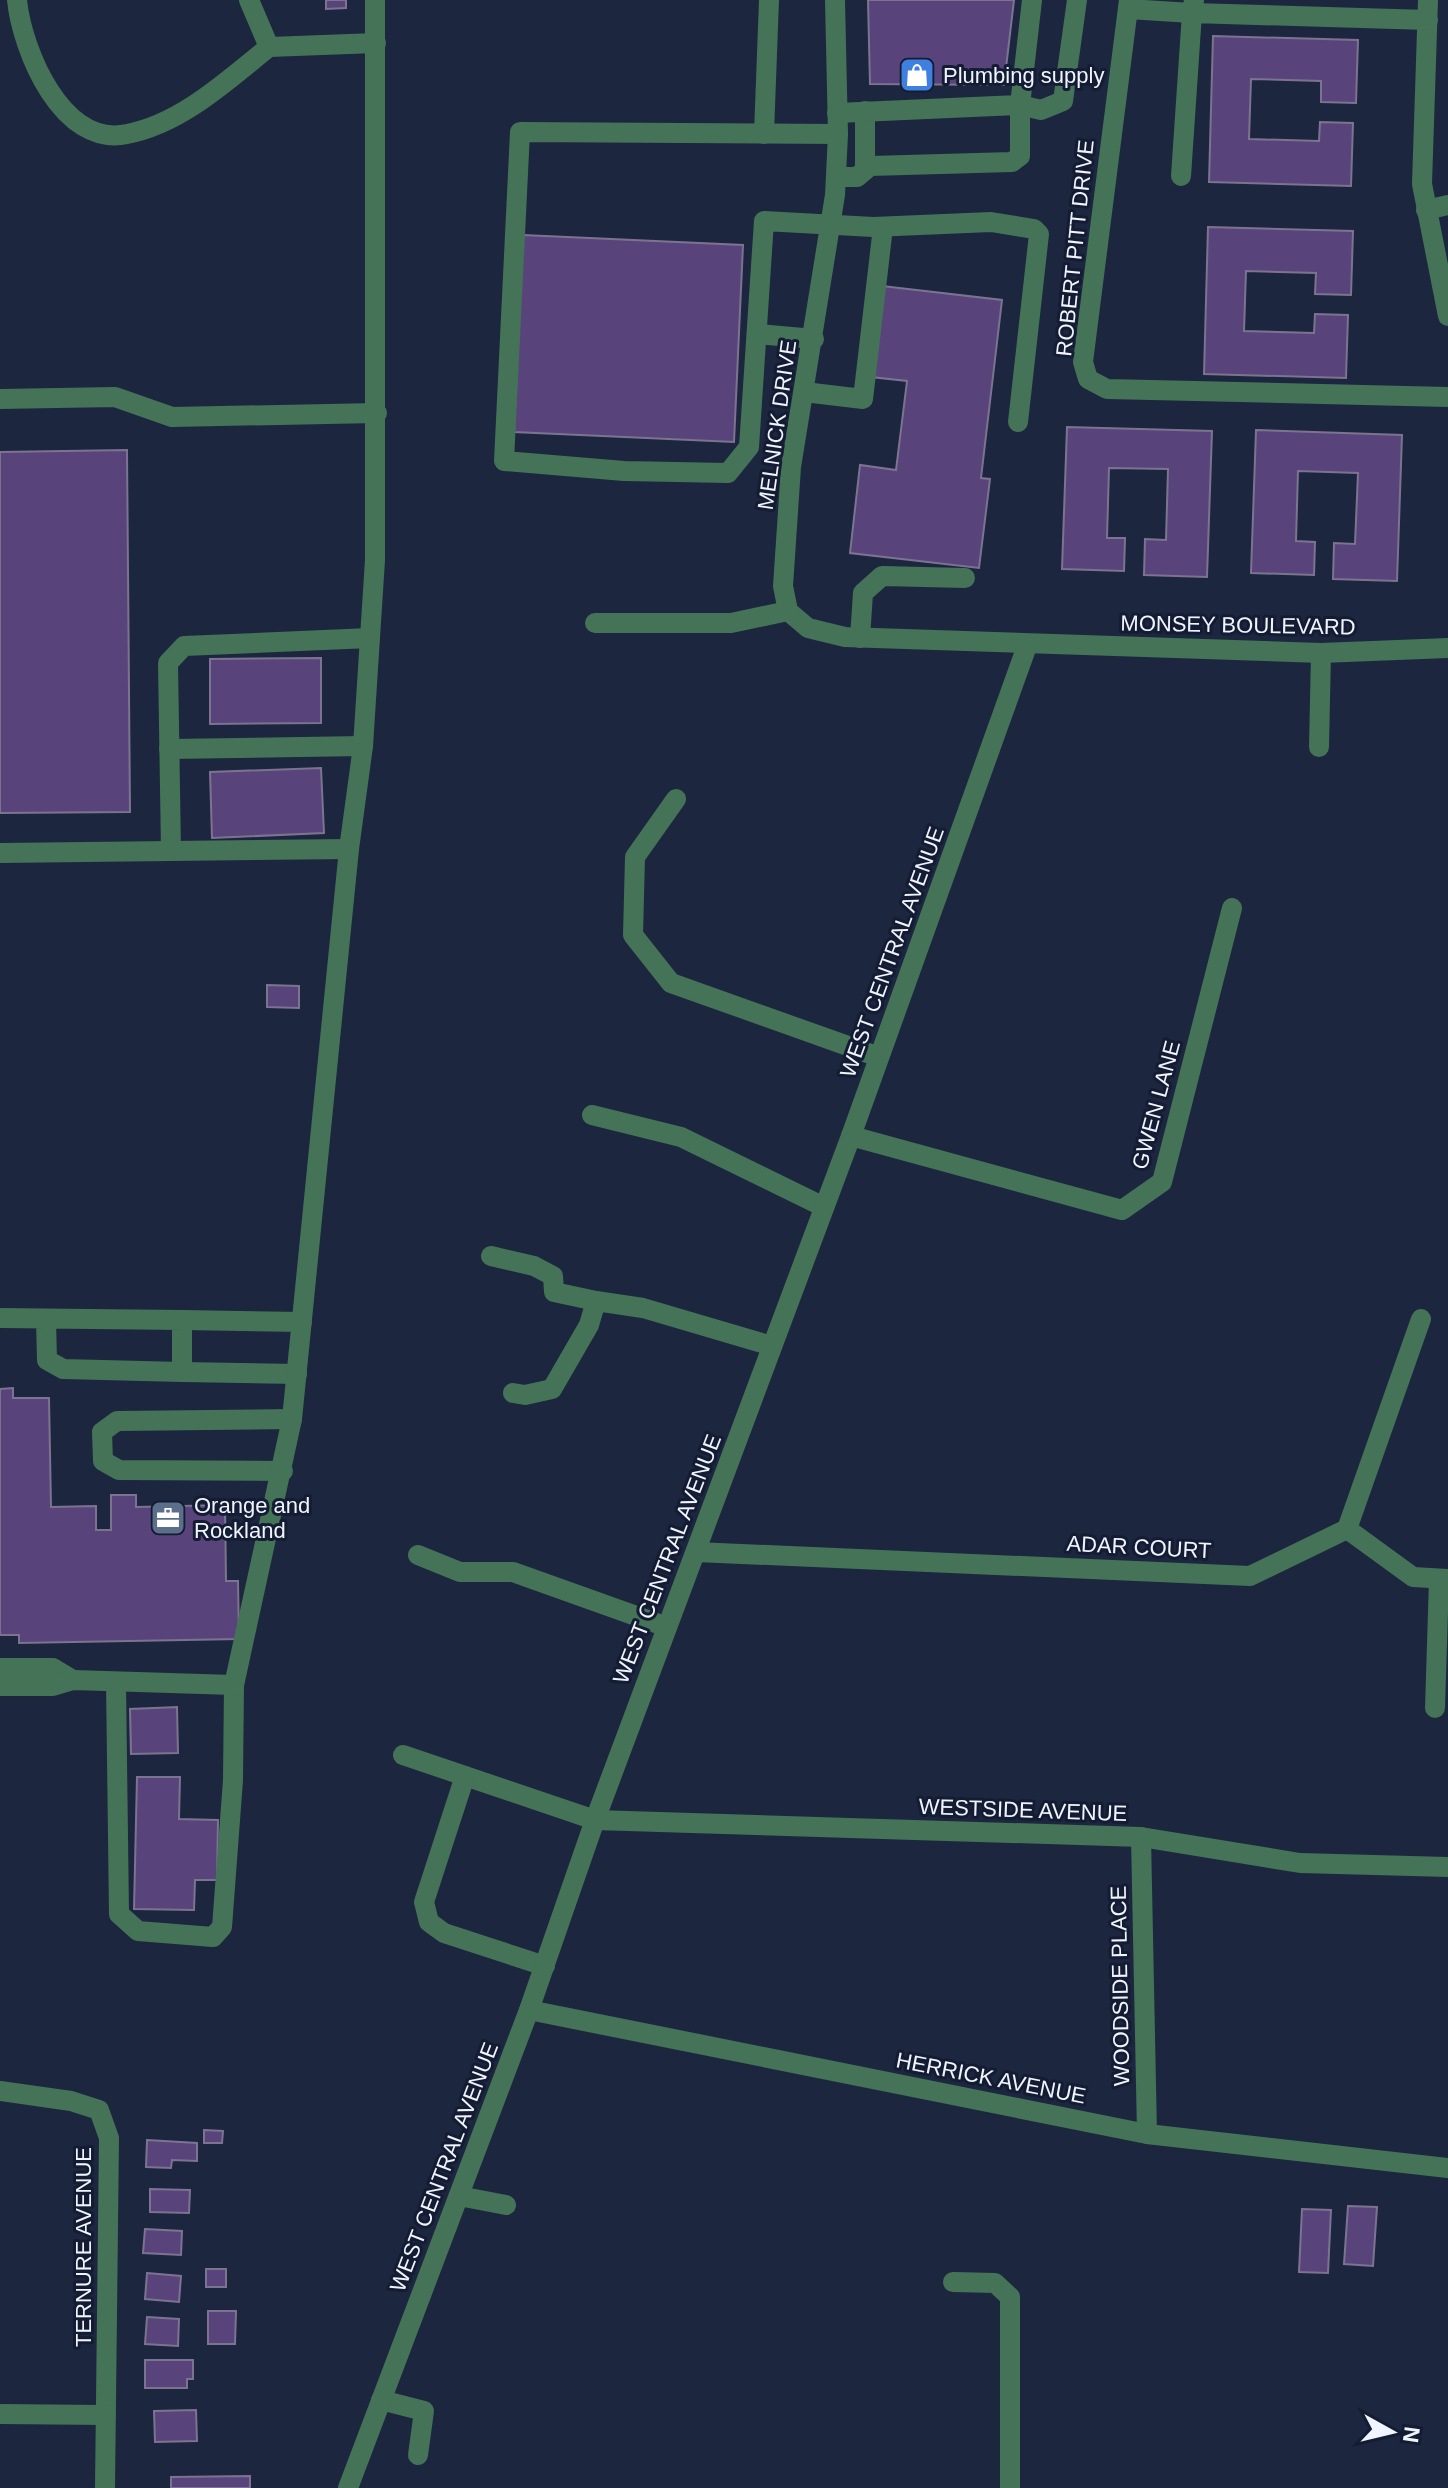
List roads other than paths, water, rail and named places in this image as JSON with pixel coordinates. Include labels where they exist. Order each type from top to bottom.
[{"type":"street","points":[[17,0],[28,54],[52,98],[75,120],[97,131],[125,135],[195,103],[269,47],[376,43]]},
{"type":"street","points":[[249,0],[269,47]]},
{"type":"street","points":[[116,1682],[119,1914],[138,1931],[213,1937],[222,1927],[233,1780],[234,1685],[292,1419],[349,849],[363,746],[370,638],[377,413],[375,0]]},
{"type":"street","points":[[764,134],[769,0]]},
{"type":"street","name":"MELNICK DRIVE","points":[[788,611],[783,586],[791,467],[814,339],[836,177],[835,0]]},
{"type":"street","points":[[836,177],[857,177],[870,166],[1012,162],[1020,156],[1020,105],[1032,0]]},
{"type":"street","points":[[837,113],[1020,105],[1041,110],[1063,101],[1077,0]]},
{"type":"street","points":[[1128,4],[1428,10],[1422,184],[1448,316]]},
{"type":"street","name":"ROBERT PITT DRIVE","points":[[1128,4],[1083,362],[1088,379],[1107,389],[1448,397]]},
{"type":"street","points":[[1181,176],[1193,6]]},
{"type":"street","points":[[865,111],[865,170]]},
{"type":"street","points":[[838,134],[520,132],[504,461],[624,471],[728,473],[749,447],[764,221],[883,227],[991,222],[1034,229],[1039,234],[1018,422]]},
{"type":"street","points":[[1426,210],[1448,205]]},
{"type":"street","points":[[804,392],[863,399],[883,227]]},
{"type":"street","points":[[758,334],[814,339]]},
{"type":"street","points":[[0,399],[115,397],[172,417],[377,413]]},
{"type":"street","points":[[860,638],[863,593],[882,576],[965,578]]},
{"type":"street","points":[[595,623],[731,623],[788,611],[808,628],[860,638],[1027,646]]},
{"type":"street","points":[[171,851],[168,663],[184,646],[370,638]]},
{"type":"street","name":"MONSEY BOULEVARD","points":[[1027,646],[1321,653],[1448,648]]},
{"type":"street","name":"WEST CENTRAL AVENUE","points":[[348,2488],[529,2010],[595,1820],[851,1136],[1027,646]]},
{"type":"street","points":[[1319,747],[1321,653]]},
{"type":"street","points":[[169,749],[363,746]]},
{"type":"street","points":[[676,799],[635,857],[633,935],[671,983],[879,1057]]},
{"type":"street","points":[[0,853],[349,849]]},
{"type":"street","name":"GWEN LANE","points":[[851,1136],[1122,1210],[1162,1182],[1232,908]]},
{"type":"street","points":[[592,1115],[681,1137],[824,1207]]},
{"type":"street","points":[[491,1256],[534,1266],[553,1276],[554,1292],[643,1308],[772,1346]]},
{"type":"street","points":[[513,1393],[525,1395],[552,1389],[589,1325],[596,1301]]},
{"type":"street","points":[[0,1318],[302,1322]]},
{"type":"street","points":[[46,1319],[47,1360],[63,1369],[297,1374]]},
{"type":"street","points":[[1421,1319],[1347,1529],[1413,1577],[1444,1579],[1435,1708]]},
{"type":"street","points":[[182,1320],[182,1372]]},
{"type":"street","points":[[283,1471],[119,1470],[103,1461],[102,1432],[117,1421],[292,1419]]},
{"type":"street","name":"ADAR COURT","points":[[696,1552],[1250,1576],[1347,1529]]},
{"type":"street","points":[[418,1555],[460,1572],[513,1572],[667,1627]]},
{"type":"street","points":[[0,1668],[53,1668],[73,1680]]},
{"type":"street","points":[[0,1686],[53,1686],[73,1680],[234,1685]]},
{"type":"street","name":"WESTSIDE AVENUE","points":[[403,1755],[595,1820],[1141,1837],[1300,1863],[1448,1867]]},
{"type":"street","points":[[465,1776],[424,1902],[429,1922],[444,1933],[545,1966]]},
{"type":"street","name":"WOODSIDE PLACE","points":[[1141,1837],[1147,2134]]},
{"type":"street","name":"HERRICK AVENUE","points":[[529,2010],[1147,2134],[1448,2168]]},
{"type":"street","name":"TERNURE AVENUE","points":[[0,2091],[71,2101],[99,2110],[109,2138],[105,2488]]},
{"type":"street","points":[[459,2196],[506,2205]]},
{"type":"street","points":[[953,2282],[995,2283],[1010,2297],[1010,2488]]},
{"type":"street","points":[[381,2400],[424,2411],[418,2455]]},
{"type":"street","points":[[0,2414],[106,2415]]},
{"type":"place","name":"Plumbing supply","points":[[917,75]]},
{"type":"place","name":"Orange and Rockland","points":[[168,1518]]}]
